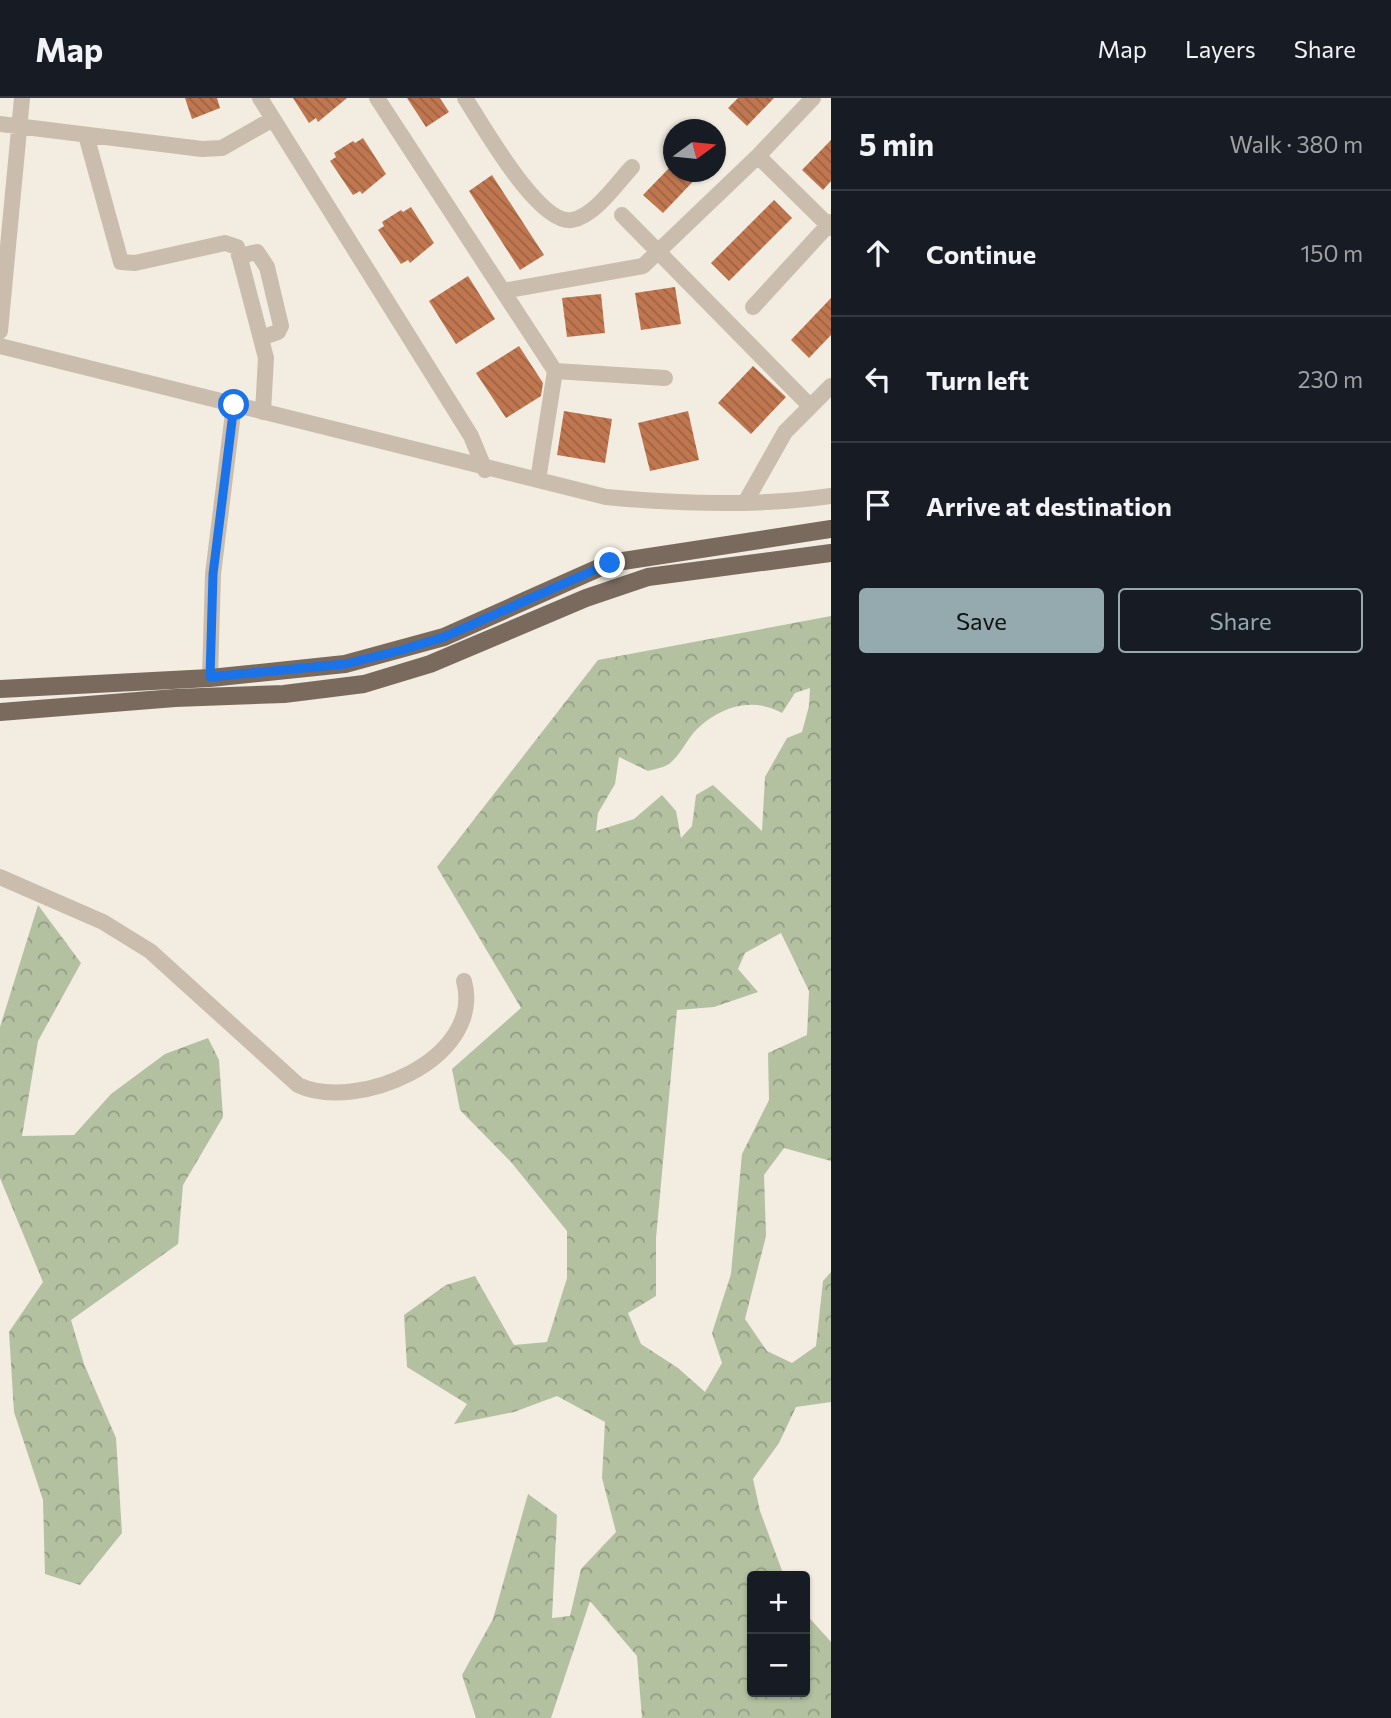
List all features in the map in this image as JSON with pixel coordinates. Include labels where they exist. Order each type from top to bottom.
[{"type":"main road","points":[[0,689],[210,677],[345,664],[444,637],[610,563],[831,529]]},
{"type":"main road","points":[[0,712],[175,698],[296,694],[363,684],[430,664],[586,598],[648,577],[831,552]]},
{"type":"street","points":[[0,331],[22,98]]},
{"type":"street","points":[[260,98],[471,436],[485,470]]},
{"type":"street","points":[[377,98],[555,371],[538,480]]},
{"type":"street","points":[[465,98],[514,172],[553,216],[564,220],[579,218],[632,167]]},
{"type":"street","points":[[503,291],[643,266],[660,253],[813,98]]},
{"type":"street","points":[[0,124],[202,149],[222,148],[273,118]]},
{"type":"street","points":[[86,135],[121,262],[135,263],[225,243],[237,247],[267,369],[263,412]]},
{"type":"street","points":[[753,307],[830,225],[758,156]]},
{"type":"street","points":[[622,215],[810,406]]},
{"type":"street","points":[[239,256],[257,252],[267,267],[281,326],[278,332],[261,338]]},
{"type":"street","points":[[0,346],[485,470],[606,497],[676,504],[799,501],[831,496]]},
{"type":"street","points":[[555,371],[665,378]]},
{"type":"street","points":[[746,501],[785,432],[831,386]]},
{"type":"street","points":[[210,677],[213,574],[234,405]]},
{"type":"street","points":[[0,877],[103,922],[133,939],[167,965],[298,1085],[314,1092],[345,1094],[380,1085],[407,1075],[431,1059],[461,1025],[467,999],[464,981]]},
{"type":"green space","points":[[831,616],[831,1161],[784,1148],[764,1175],[766,1236],[745,1319],[767,1351],[792,1363],[816,1346],[823,1281],[831,1272],[831,1402],[796,1407],[779,1443],[753,1479],[760,1511],[782,1571],[747,1571],[747,1697],[810,1697],[810,1619],[831,1642],[831,1718],[642,1718],[637,1656],[590,1601],[551,1718],[476,1718],[462,1675],[493,1619],[528,1494],[557,1515],[552,1618],[570,1616],[581,1569],[616,1532],[602,1478],[605,1422],[557,1396],[514,1412],[454,1424],[467,1404],[407,1367],[404,1315],[446,1285],[475,1276],[514,1345],[547,1342],[567,1278],[567,1231],[511,1162],[460,1110],[452,1069],[521,1008],[437,867],[598,660]],"holes":[[[810,688],[809,706],[802,732],[787,738],[765,777],[762,831],[713,785],[696,795],[692,826],[681,838],[676,811],[662,795],[634,819],[596,831],[598,813],[615,784],[619,757],[648,771],[669,764],[697,729],[726,710],[737,706],[759,705],[782,713],[795,693]],[[781,933],[809,991],[807,1035],[768,1053],[769,1100],[742,1154],[731,1274],[712,1333],[722,1363],[705,1392],[678,1368],[641,1344],[628,1313],[656,1296],[656,1238],[677,1010],[714,1007],[758,992],[738,969],[745,953]]]},
{"type":"green space","points":[[38,905],[81,963],[38,1041],[22,1136],[74,1135],[111,1094],[165,1054],[208,1038],[219,1060],[223,1117],[183,1185],[178,1244],[71,1320],[84,1364],[116,1438],[122,1533],[80,1585],[45,1574],[43,1500],[14,1412],[9,1332],[43,1282],[0,1178],[0,1027]]},
{"type":"building","points":[[185,98],[217,98],[220,108],[192,119]]},
{"type":"building","points":[[293,98],[347,98],[318,122],[316,118],[309,123]]},
{"type":"building","points":[[407,98],[440,98],[449,112],[426,127]]},
{"type":"building","points":[[738,98],[774,98],[747,126],[728,108]]},
{"type":"building","points":[[363,138],[386,174],[362,194],[360,191],[353,195],[330,161],[336,157],[334,153]]},
{"type":"building","points":[[831,140],[831,181],[823,190],[802,170]]},
{"type":"building","points":[[663,174],[663,182],[692,182],[663,213],[643,195]]},
{"type":"building","points":[[492,175],[544,255],[520,270],[469,191]]},
{"type":"building","points":[[774,200],[792,218],[729,281],[711,263]]},
{"type":"building","points":[[411,207],[434,243],[410,263],[408,260],[401,264],[378,230],[384,226],[382,222]]},
{"type":"building","points":[[468,276],[495,319],[456,344],[429,301]]},
{"type":"building","points":[[675,287],[681,324],[641,330],[635,293]]},
{"type":"building","points":[[601,294],[605,333],[567,337],[562,298]]},
{"type":"building","points":[[831,298],[831,335],[809,358],[791,340]]},
{"type":"building","points":[[519,346],[543,383],[541,396],[506,418],[476,373]]},
{"type":"building","points":[[753,366],[786,397],[751,434],[718,403]]},
{"type":"building","points":[[564,411],[612,419],[605,463],[557,455]]},
{"type":"building","points":[[688,411],[699,460],[650,471],[638,423]]},
{"type":"route","points":[[234,405],[213,574],[210,677],[345,664],[398,651],[444,637],[610,563]]}]
